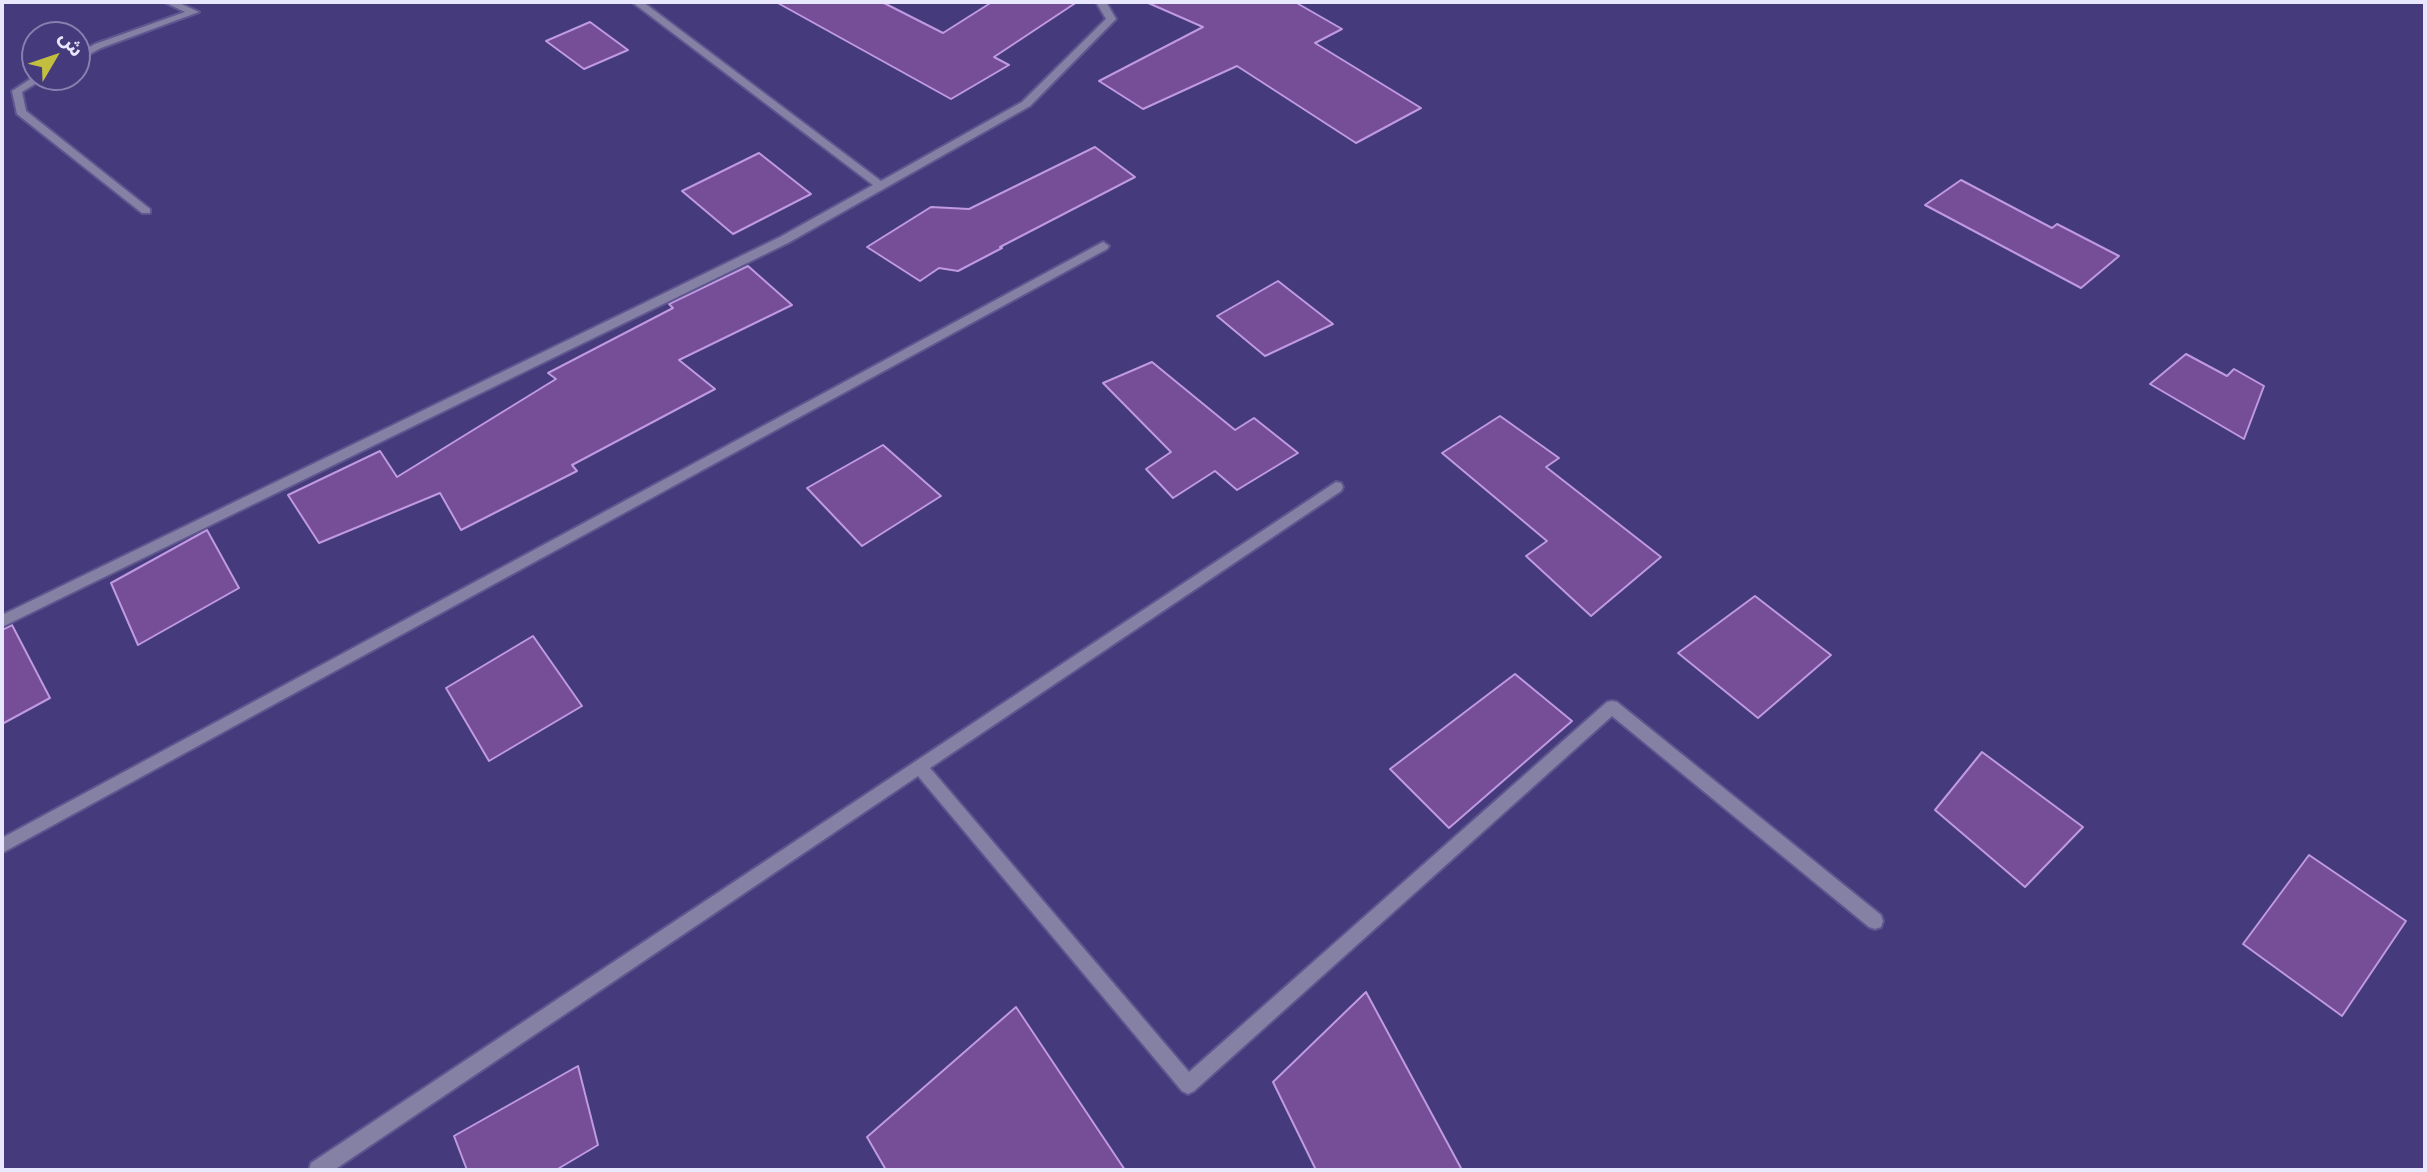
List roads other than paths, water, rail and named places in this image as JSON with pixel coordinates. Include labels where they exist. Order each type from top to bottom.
[{"type":"street","points":[[91,50],[194,12],[169,2]]},
{"type":"street","points":[[637,2],[881,186]]},
{"type":"street","points":[[2,621],[784,240],[881,186],[1026,104],[1111,19],[1101,2]]},
{"type":"street","points":[[21,88],[17,90],[21,112],[146,211]]},
{"type":"street","points":[[2,846],[1103,246]]},
{"type":"street","points":[[318,1170],[1336,487]]},
{"type":"street","points":[[919,766],[1188,1085],[1612,707],[1875,921]]}]
